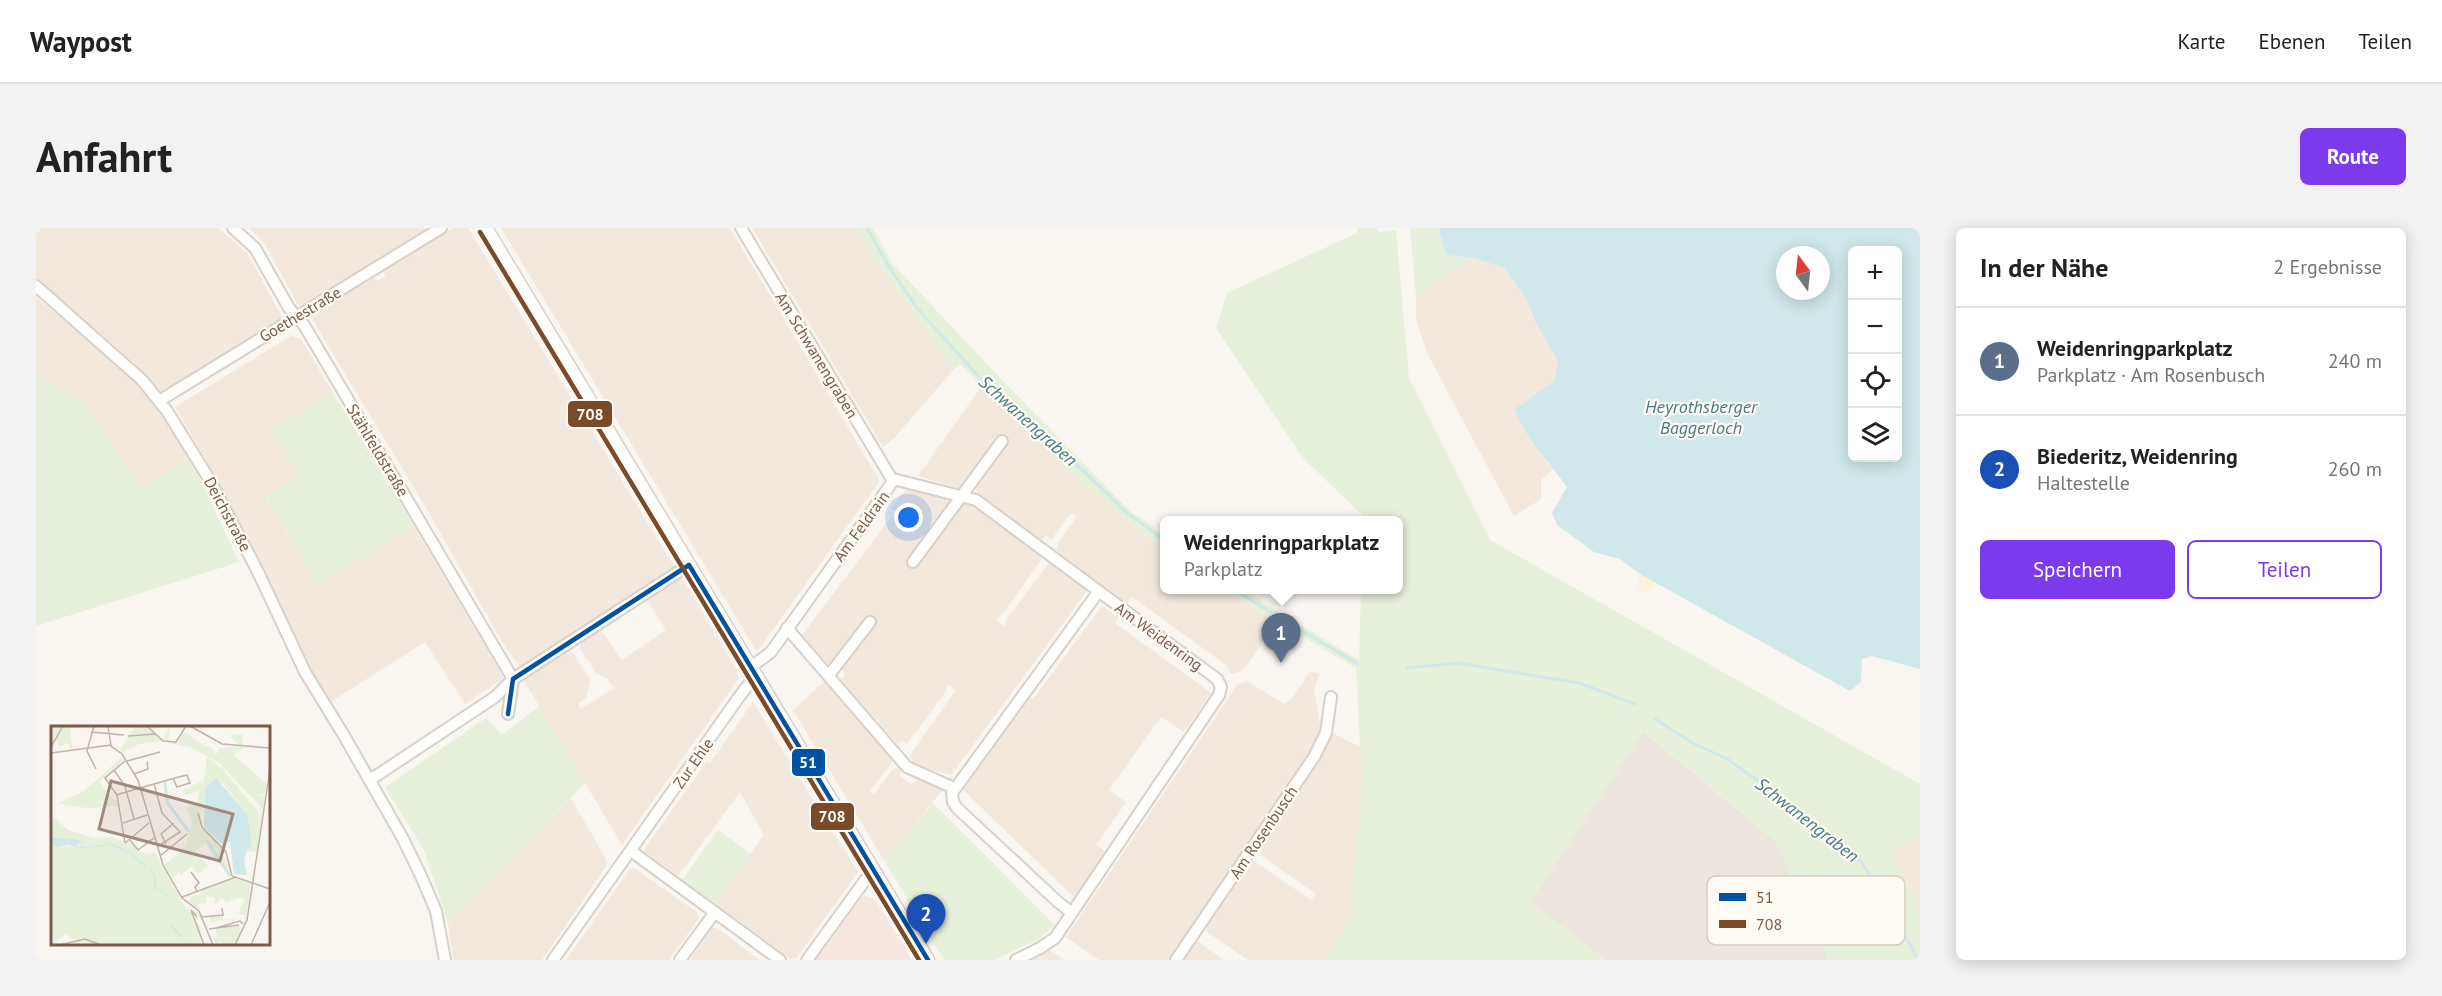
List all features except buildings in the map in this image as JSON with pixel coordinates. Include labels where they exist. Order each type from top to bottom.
[{"type":"street","name":"Stählfeldstraße","points":[[233,228],[255,248],[296,316],[304,325],[513,679]]},
{"type":"street","name":"Goethestraße","points":[[159,401],[441,228]]},
{"type":"street","points":[[486,228],[928,960]]},
{"type":"street","name":"Am Schwanengraben","points":[[741,228],[893,481]]},
{"type":"street","name":"Deichstraße","points":[[36,286],[126,365],[159,401],[211,482],[258,572],[304,672],[402,837],[430,896],[446,960]]},
{"type":"street","points":[[913,562],[1002,441]]},
{"type":"street","name":"Am Feldrain","points":[[751,667],[771,652],[893,481],[902,480],[976,500],[1099,591]]},
{"type":"street","points":[[370,780],[495,697],[513,679],[689,564]]},
{"type":"street","name":"Am Weidenring","points":[[954,788],[1099,591],[1212,675],[1221,687],[1219,695],[1122,835],[1100,873],[1055,938],[1016,960]]},
{"type":"street","points":[[829,675],[870,622]]},
{"type":"street","points":[[787,628],[908,767],[954,788],[952,798],[956,806],[1058,903],[1072,913]]},
{"type":"street","points":[[508,714],[513,679]]},
{"type":"street","name":"Zur Ehle","points":[[553,960],[739,697],[749,684],[758,679]]},
{"type":"street","name":"Am Rosenbusch","points":[[1176,960],[1314,757],[1326,733],[1331,697]]},
{"type":"street","points":[[631,851],[780,960]]},
{"type":"street","points":[[807,960],[866,879],[875,872]]},
{"type":"street","points":[[680,960],[715,912]]},
{"type":"shaded area","points":[[36,228],[218,228],[247,253],[281,315],[281,319],[161,392],[132,361],[36,278]]},
{"type":"shaded area","points":[[249,228],[429,228],[303,306],[298,305],[265,244]]},
{"type":"shaded area","points":[[453,228],[468,228],[674,566],[520,667],[501,640],[429,513],[312,319],[314,313],[374,276],[377,281],[386,276],[383,271]]},
{"type":"shaded area","points":[[501,228],[730,228],[879,482],[757,652]]},
{"type":"shaded area","points":[[752,228],[854,228],[892,285],[954,369],[895,437],[883,447]]},
{"type":"shaded area","points":[[1473,258],[1505,268],[1527,300],[1535,323],[1559,361],[1555,380],[1515,410],[1530,439],[1553,470],[1541,480],[1541,499],[1514,516],[1428,355],[1416,320],[1416,296]]},
{"type":"shaded area","points":[[36,297],[109,357],[137,385],[157,409],[190,457],[142,489],[84,402],[36,373]]},
{"type":"shaded area","points":[[291,336],[301,339],[333,393],[271,430],[299,475],[265,497],[318,584],[414,526],[504,678],[465,704],[425,642],[329,703],[305,662],[268,579],[218,480],[175,407]]},
{"type":"shaded area","points":[[981,387],[997,402],[1028,423],[1054,458],[1134,527],[1160,545],[1160,594],[1230,594],[1277,622],[1247,665],[1240,672],[1231,674],[1226,665],[1132,597],[1125,606],[1111,596],[1112,593],[1060,554],[1057,550],[1058,543],[1077,516],[1071,513],[1051,540],[1046,536],[1042,541],[978,495],[975,486],[965,484],[958,488],[918,476]]},
{"type":"shaded area","points":[[919,489],[950,501],[913,557],[907,560],[916,568],[962,503],[968,502],[973,503],[1041,555],[1041,560],[1002,615],[995,619],[1004,627],[1006,620],[1048,564],[1056,563],[1089,588],[951,775],[920,767],[913,762],[910,755],[956,690],[948,684],[946,691],[907,744],[902,740],[898,744],[841,680],[845,674],[841,668],[876,622],[868,616],[836,662],[832,663],[827,663],[802,635],[895,512],[891,509],[905,490]]},
{"type":"shaded area","points":[[683,579],[737,670],[739,678],[622,845],[523,679],[569,650],[590,680],[586,698],[578,704],[581,709],[614,688],[607,678],[597,674],[580,649],[581,643],[601,630],[622,660],[666,630],[647,600]]},
{"type":"shaded area","points":[[1102,606],[1119,617],[1115,623],[1211,693],[1184,732],[1161,717],[1109,790],[1126,802],[1097,844],[1104,851],[1103,856],[1074,897],[963,790],[1030,698],[1033,699]]},
{"type":"shaded area","points":[[1310,671],[1319,674],[1314,689],[1321,730],[1312,751],[1169,960],[1099,960],[1066,937],[1237,685],[1246,681],[1285,704],[1294,696]]},
{"type":"shaded area","points":[[827,679],[893,756],[891,764],[870,791],[874,794],[894,768],[903,769],[899,775],[912,785],[918,777],[943,789],[885,862],[793,710]]},
{"type":"shaded area","points":[[753,702],[858,872],[797,957],[791,959],[715,903],[764,835],[740,792],[678,876],[645,852],[645,848],[707,761],[710,763]]},
{"type":"shaded area","points":[[1643,731],[1775,841],[1791,876],[1707,876],[1707,945],[1822,945],[1829,960],[1606,960],[1530,902]]},
{"type":"shaded area","points":[[1331,732],[1360,747],[1362,783],[1350,918],[1324,960],[1248,960],[1207,932],[1206,923],[1247,863],[1251,861],[1311,900],[1316,894],[1262,856],[1260,847],[1325,749],[1324,746]]},
{"type":"shaded area","points":[[571,798],[607,861],[606,867],[542,960],[453,960],[448,923]]},
{"type":"shaded area","points":[[1920,837],[1920,907],[1905,876],[1892,852]]},
{"type":"shaded area","points":[[634,868],[698,913],[699,918],[669,960],[566,960],[630,869]]},
{"type":"shaded area","points":[[867,896],[875,900],[912,960],[816,960],[862,897]]},
{"type":"shaded area","points":[[712,928],[717,928],[760,960],[690,960]]},
{"type":"shaded area","points":[[1196,940],[1224,960],[1183,960]]},
{"type":"shaded area","points":[[1049,950],[1065,960],[1028,960]]},
{"type":"green space","points":[[854,228],[873,228],[892,263],[1130,511],[1160,531],[1160,545],[1134,527],[1054,458],[1028,423],[997,402],[960,364],[954,369],[892,285]]},
{"type":"green space","points":[[1357,228],[1377,228],[1378,232],[1396,230],[1409,378],[1490,540],[1920,784],[1920,837],[1892,852],[1904,876],[1791,876],[1775,841],[1644,731],[1530,902],[1606,960],[1324,960],[1350,918],[1362,783],[1356,668],[1230,594],[1250,594],[1359,660],[1361,594],[1403,594],[1403,516],[1362,516],[1303,458],[1216,328],[1227,293],[1357,233]]},
{"type":"green space","points":[[1410,228],[1440,228],[1446,255],[1473,258],[1416,296]]},
{"type":"green space","points":[[36,373],[84,402],[142,489],[190,457],[239,562],[36,626]]},
{"type":"green space","points":[[333,393],[414,526],[318,584],[265,496],[299,475],[271,430]]},
{"type":"green space","points":[[539,706],[585,783],[448,923],[424,850],[385,787],[486,718],[502,735]]},
{"type":"green space","points":[[933,803],[1055,925],[1039,939],[994,960],[944,960],[885,862]]},
{"type":"green space","points":[[718,830],[751,854],[715,903],[682,880]]},
{"type":"green space","points":[[1905,878],[1920,907],[1920,960],[1829,960],[1822,945],[1905,945]]},
{"type":"sand","points":[[1640,574],[1655,582],[1646,593],[1637,588]]},
{"type":"water","name":"Heyrothsberger Baggerloch","points":[[1440,228],[1920,228],[1920,669],[1872,656],[1862,659],[1861,682],[1850,691],[1640,574],[1620,559],[1594,552],[1557,525],[1552,513],[1567,487],[1530,439],[1514,410],[1555,380],[1558,361],[1535,322],[1527,300],[1505,268],[1473,258],[1446,255]]},
{"type":"waterway","name":"Schwanengraben","points":[[867,228],[888,265],[917,308],[997,397],[1027,417],[1127,513],[1160,537]]},
{"type":"waterway","name":"Schwanengraben","points":[[1241,594],[1358,664]]},
{"type":"waterway","name":"Schwanengraben","points":[[1407,668],[1458,663],[1579,683],[1635,704]]},
{"type":"waterway","name":"Schwanengraben","points":[[1655,719],[1691,742],[1727,759],[1804,813],[1862,863],[1870,876]]},
{"type":"waterway","name":"Schwanengraben","points":[[1905,935],[1918,960]]},
{"type":"transit line","name":"708","points":[[480,232],[919,960]]},
{"type":"transit line","name":"51","points":[[689,565],[928,960]]},
{"type":"transit line","name":"51","points":[[508,714],[513,679],[689,565]]},
{"type":"place","name":"Weidenringparkplatz","points":[[1281,663]]},
{"type":"place","name":"Biederitz, Weidenring","points":[[926,944]]}]
